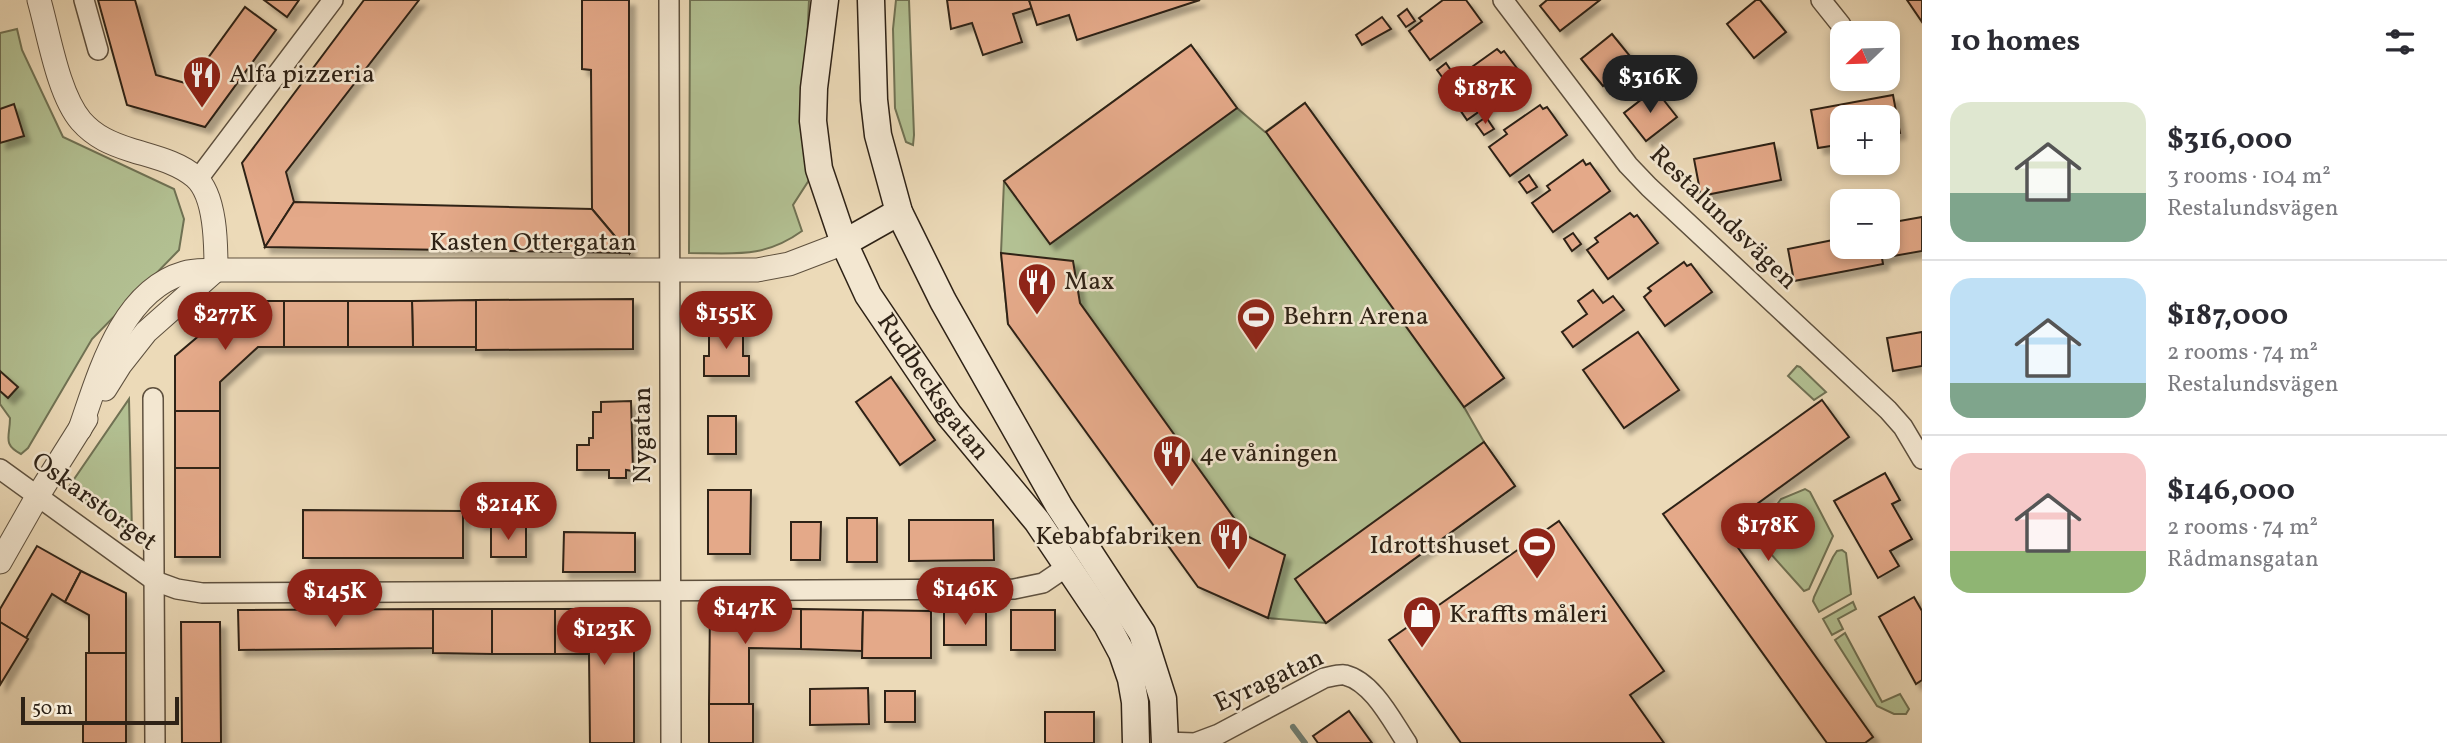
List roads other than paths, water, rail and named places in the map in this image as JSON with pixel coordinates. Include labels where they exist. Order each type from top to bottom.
[{"type":"main road","name":"Rudbecksgatan","points":[[825,0],[814,88],[813,121],[819,169],[845,243],[868,295],[949,415],[1037,521],[1107,625],[1122,653],[1131,679],[1135,702],[1136,743]]},
{"type":"main road","name":"Rudbecksgatan","points":[[871,0],[874,100],[878,135],[899,212],[943,301],[1052,494],[1142,633],[1163,699],[1165,743]]},
{"type":"main road","points":[[845,243],[899,212]]},
{"type":"street","points":[[0,562],[37,497],[120,365],[146,332],[216,270],[213,219],[198,179],[169,162],[111,144],[92,132],[80,120],[65,94],[39,0]]},
{"type":"street","points":[[85,0],[98,50]]},
{"type":"street","points":[[198,179],[333,0]]},
{"type":"street","name":"Nygatan","points":[[669,0],[671,743]]},
{"type":"street","name":"Restalundsvägen","points":[[1503,0],[1642,180],[1888,410],[1903,427],[1922,459]]},
{"type":"street","points":[[1821,0],[1838,21]]},
{"type":"street","name":"Kasten Ottergatan","points":[[216,270],[757,270],[789,264],[845,243]]},
{"type":"street","points":[[153,398],[155,743]]},
{"type":"street","name":"Oskarstorget","points":[[0,469],[155,581],[177,589],[202,593],[1014,589],[1043,583],[1068,566]]},
{"type":"street","name":"Eyragatan","points":[[1165,743],[1195,743],[1219,734],[1324,678],[1342,674],[1360,681],[1407,743]]},
{"type":"waterway","points":[[1293,727],[1305,743]]},
{"type":"place","name":"Alfa pizzeria","points":[[202,109]]},
{"type":"place","name":"Max","points":[[1037,316]]},
{"type":"place","name":"Behrn Arena","points":[[1256,351]]},
{"type":"place","name":"4e våningen","points":[[1172,488]]},
{"type":"place","name":"Kebabfabriken","points":[[1229,571]]},
{"type":"place","name":"Idrottshuset","points":[[1537,580]]},
{"type":"place","name":"Kraffts måleri","points":[[1422,649]]}]
